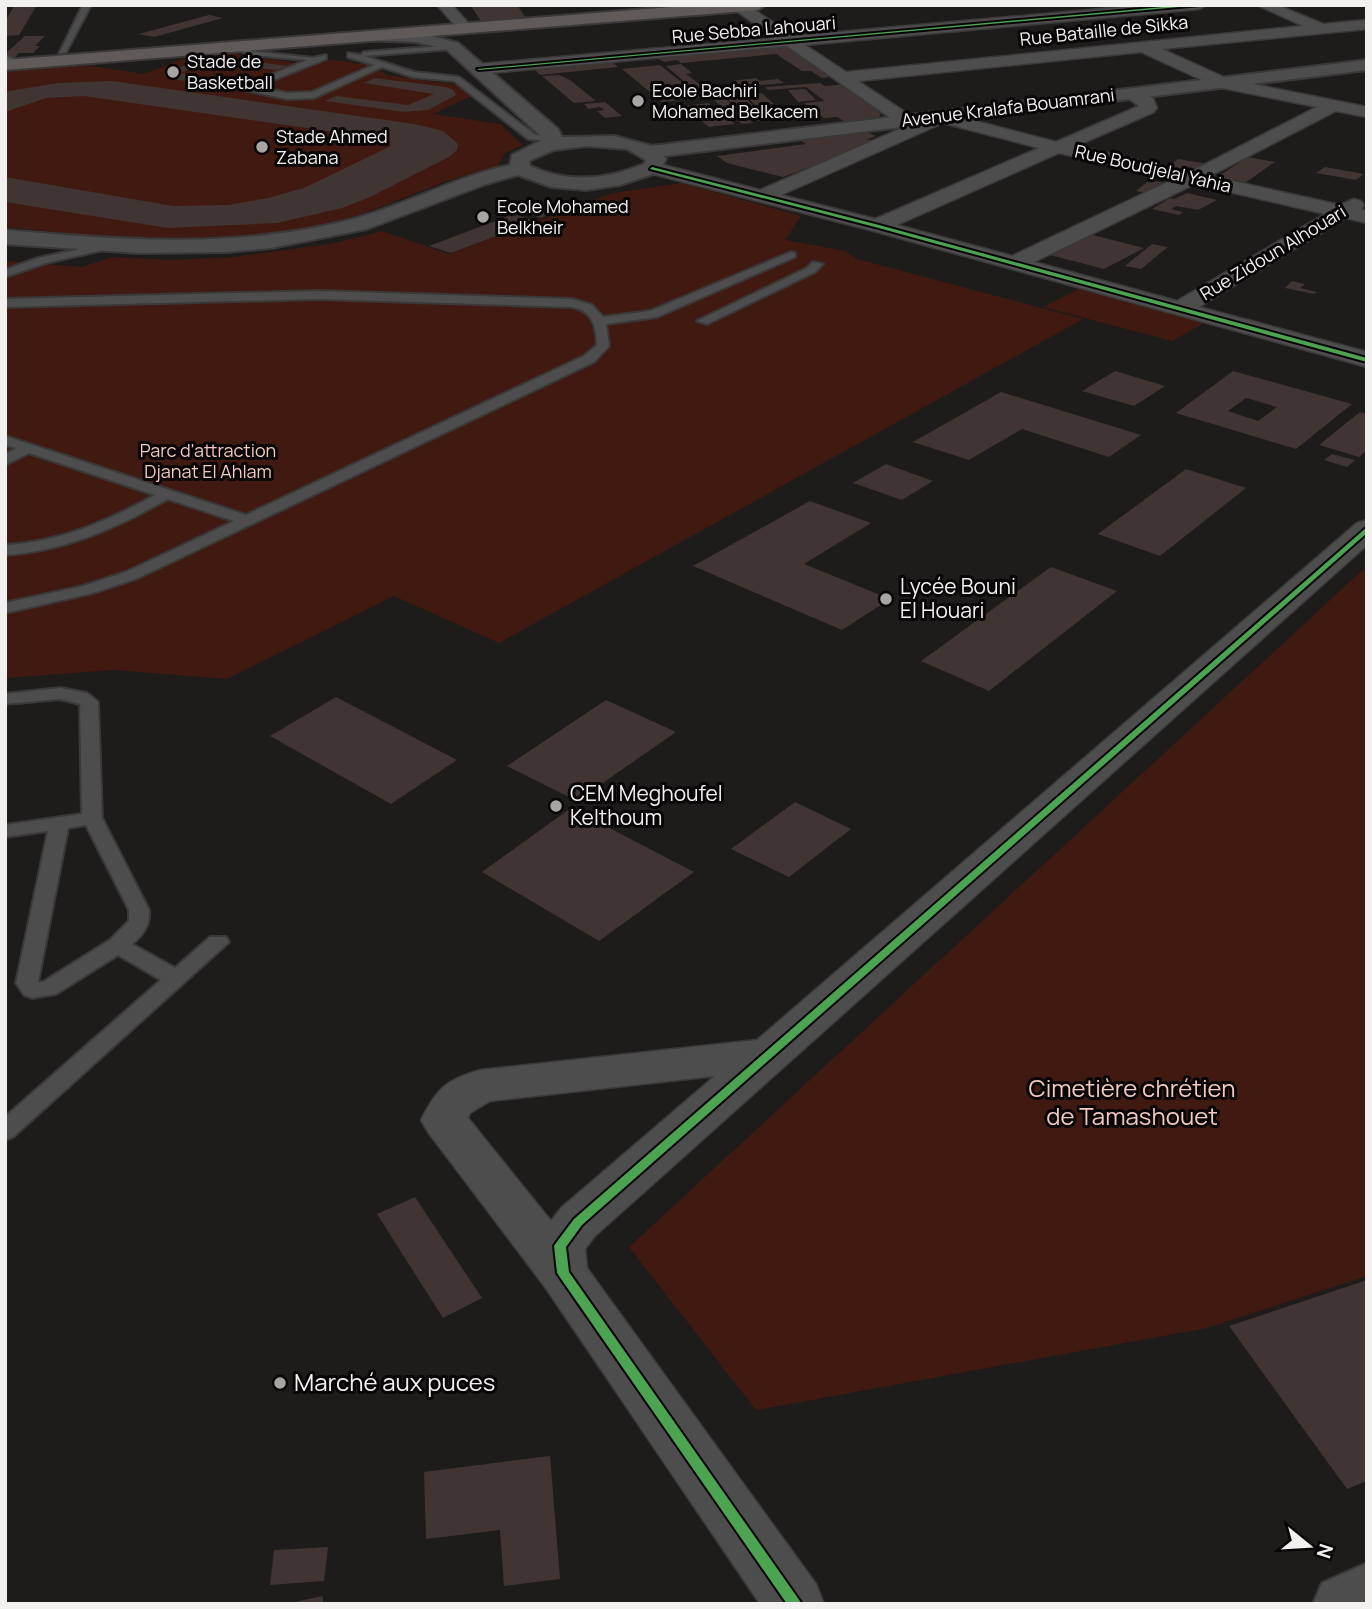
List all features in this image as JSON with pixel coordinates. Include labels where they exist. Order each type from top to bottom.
[{"type":"main road","points":[[10,62],[239,47],[758,5]]},
{"type":"street","points":[[444,5],[503,68],[573,134],[587,140]]},
{"type":"street","points":[[1056,5],[1223,83],[1367,112]]},
{"type":"street","name":"Rue Sebba Lahouari","points":[[479,69],[1199,5]]},
{"type":"street","points":[[1264,5],[1356,42]]},
{"type":"street","points":[[740,7],[905,120]]},
{"type":"street","name":"Rue Bataille de Sikka","points":[[845,77],[1367,24]]},
{"type":"street","points":[[435,30],[553,141]]},
{"type":"street","points":[[358,37],[416,37],[453,47]]},
{"type":"street","name":"Avenue Kralafa Bouamrani","points":[[652,160],[905,120],[1367,65]]},
{"type":"street","points":[[886,222],[1148,108],[1147,102],[1130,94]]},
{"type":"street","points":[[1021,259],[1192,178],[1335,105]]},
{"type":"street","points":[[772,192],[941,117]]},
{"type":"street","name":"Rue Boudjelal Yahia","points":[[941,117],[1055,147],[1367,217]]},
{"type":"street","points":[[520,169],[519,159],[533,149],[553,141],[623,143],[652,160],[1188,304],[1366,355]]},
{"type":"street","points":[[5,237],[108,246],[209,248],[296,238],[401,211],[453,187],[491,174],[520,169],[534,176],[580,183],[633,177],[652,160]]},
{"type":"street","name":"Rue Zidoun Alhouari","points":[[1188,304],[1367,197]]},
{"type":"street","points":[[563,1273],[560,1246],[578,1222],[1367,529]]},
{"type":"street","points":[[770,1054],[480,1086],[453,1102],[444,1120],[563,1273],[795,1604]]},
{"type":"street","points":[[1344,1604],[1367,1593]]},
{"type":"lane","points":[[62,52],[88,5]]},
{"type":"lane","points":[[239,47],[250,53],[289,58],[453,47]]},
{"type":"lane","points":[[383,64],[314,95],[287,96],[247,88],[337,56],[383,64],[413,74],[456,79],[531,137],[553,141]]},
{"type":"lane","points":[[5,275],[27,263],[108,246]]},
{"type":"lane","points":[[598,321],[653,314],[778,259],[805,257],[811,270],[703,321]]},
{"type":"lane","points":[[5,303],[366,296],[572,303],[592,308],[598,321],[603,346],[589,359],[109,584],[5,608]]},
{"type":"lane","points":[[5,440],[245,520]]},
{"type":"lane","points":[[5,461],[28,447]]},
{"type":"lane","points":[[5,550],[54,545],[85,537],[167,494]]},
{"type":"lane","points":[[5,699],[61,694],[74,695],[89,702],[92,818],[139,910],[139,921],[134,931],[118,945],[48,989],[32,990],[27,983],[59,823]]},
{"type":"lane","points":[[5,831],[92,818]]},
{"type":"lane","points":[[5,1131],[218,942]]},
{"type":"lane","points":[[118,945],[176,979]]},
{"type":"green space","name":"Stade Ahmed Zabana","points":[[227,53],[296,63],[335,60],[374,66],[387,75],[465,86],[473,95],[433,114],[500,124],[523,145],[505,153],[497,167],[451,180],[338,222],[276,235],[237,239],[160,240],[5,227],[5,72],[85,65],[144,74],[191,56]]},
{"type":"green space","name":"Parc d'attraction Djanat El Ahlam","points":[[682,183],[801,216],[785,240],[846,251],[857,259],[1083,319],[499,643],[394,596],[227,679],[114,670],[5,678],[5,261],[82,267],[112,257],[173,260],[234,257],[330,244],[382,231],[449,254],[613,193]]},
{"type":"green space","points":[[1081,288],[1204,323],[1172,341],[1043,307]]},
{"type":"green space","name":"Cimetière chrétien de Tamashouet","points":[[1367,566],[1367,1276],[1207,1328],[756,1410],[629,1247]]},
{"type":"building","points":[[15,5],[37,5],[19,35],[5,36],[5,21]]},
{"type":"building","points":[[517,5],[526,18],[481,21],[471,6]]},
{"type":"building","points":[[209,15],[223,18],[154,37],[139,34]]},
{"type":"building","points":[[25,36],[45,36],[35,46],[40,46],[33,53],[19,53],[13,59],[5,59],[5,54]]},
{"type":"building","points":[[789,45],[837,76],[822,78],[811,71],[802,71],[776,54],[681,63],[677,60],[664,62],[657,58]]},
{"type":"building","name":"Stade de Basketball","points":[[223,57],[287,66],[276,70],[210,62],[180,73],[245,83],[235,87],[170,79],[163,75],[201,58]]},
{"type":"building","points":[[612,62],[618,67],[540,75],[534,69]]},
{"type":"building","points":[[681,64],[692,73],[686,74],[705,88],[693,89],[666,66]]},
{"type":"building","points":[[660,65],[702,98],[662,102],[622,69]]},
{"type":"building","points":[[559,75],[570,80],[596,101],[574,103],[542,76]]},
{"type":"building","points":[[375,78],[446,87],[456,95],[428,110],[404,112],[325,101],[336,96],[408,105],[434,94],[364,83]]},
{"type":"building","points":[[756,78],[760,81],[778,79],[784,83],[740,87],[731,81]]},
{"type":"building","points":[[112,81],[414,124],[443,131],[458,144],[457,150],[449,157],[368,198],[342,208],[277,223],[168,228],[5,202],[5,177],[173,206],[228,205],[304,188],[391,146],[390,141],[383,139],[84,96],[46,98],[5,112],[5,93],[9,91],[58,83]]},
{"type":"building","points":[[820,83],[825,86],[849,84],[881,114],[877,119],[845,122],[837,117],[824,118],[804,103],[825,101],[806,87],[768,90],[765,87]]},
{"type":"building","points":[[805,89],[816,100],[798,102],[788,90]]},
{"type":"building","points":[[717,92],[753,123],[742,124],[706,93]]},
{"type":"building","points":[[762,93],[774,104],[756,106],[744,94]]},
{"type":"building","points":[[742,94],[754,107],[775,119],[757,121],[739,108],[750,106],[735,107],[724,95]]},
{"type":"building","points":[[605,102],[622,116],[605,118],[597,111],[604,110],[600,107],[588,109],[584,104]]},
{"type":"building","points":[[708,103],[735,124],[709,127],[684,106]]},
{"type":"building","points":[[778,106],[794,117],[777,119],[762,108]]},
{"type":"building","points":[[859,129],[876,136],[866,140],[882,140],[783,177],[727,163],[717,156],[806,144],[796,137]]},
{"type":"building","points":[[1248,157],[1275,162],[1242,185],[1214,179]]},
{"type":"building","points":[[1178,159],[1208,164],[1195,174],[1165,169]]},
{"type":"building","points":[[1325,167],[1364,174],[1356,180],[1316,173]]},
{"type":"building","points":[[1150,180],[1169,184],[1155,195],[1136,191]]},
{"type":"building","points":[[1187,193],[1217,200],[1198,210],[1177,206],[1171,209],[1183,212],[1179,215],[1152,209],[1170,198]]},
{"type":"building","points":[[554,203],[569,207],[541,218],[525,213]]},
{"type":"building","points":[[514,214],[536,221],[451,253],[429,246]]},
{"type":"building","points":[[1085,233],[1144,248],[1104,269],[1042,253]]},
{"type":"building","points":[[1152,244],[1168,247],[1141,269],[1125,266]]},
{"type":"building","points":[[1292,281],[1305,284],[1300,288],[1317,292],[1314,294],[1285,288]]},
{"type":"building","points":[[1115,371],[1165,386],[1134,406],[1082,391]]},
{"type":"building","points":[[1233,371],[1352,404],[1296,449],[1176,413]],"holes":[[[1246,398],[1277,407],[1258,421],[1228,411]]]},
{"type":"building","points":[[1001,392],[1141,435],[1109,457],[1022,429],[969,460],[913,442]]},
{"type":"building","points":[[1360,412],[1367,414],[1367,450],[1359,457],[1319,445]]},
{"type":"building","points":[[1332,454],[1355,460],[1347,467],[1324,460]]},
{"type":"building","points":[[886,464],[933,481],[902,500],[853,483]]},
{"type":"building","points":[[1186,469],[1246,488],[1160,556],[1098,534]]},
{"type":"building","points":[[810,501],[871,523],[804,564],[890,599],[842,630],[693,566]]},
{"type":"building","points":[[1051,567],[1117,591],[989,691],[921,661]]},
{"type":"building","points":[[336,697],[457,760],[391,804],[270,736]]},
{"type":"building","points":[[606,700],[676,732],[577,801],[507,766]]},
{"type":"building","points":[[795,802],[851,829],[789,877],[731,849]]},
{"type":"building","points":[[571,808],[694,872],[599,941],[482,872]]},
{"type":"building","points":[[415,1197],[482,1298],[443,1318],[377,1214]]},
{"type":"building","points":[[1367,1280],[1367,1481],[1347,1489],[1229,1326]]},
{"type":"building","points":[[550,1456],[560,1579],[504,1586],[500,1530],[426,1539],[424,1472]]},
{"type":"building","points":[[328,1547],[324,1581],[270,1585],[274,1550]]},
{"type":"building","points":[[323,1596],[323,1604],[290,1604],[290,1603]]},
{"type":"cycle path","points":[[479,69],[1199,5]]},
{"type":"cycle path","points":[[652,168],[877,226],[1367,360]]},
{"type":"cycle path","points":[[795,1604],[563,1273],[560,1246],[578,1222],[1367,529]]},
{"type":"place","name":"Stade de Basketball","points":[[173,72]]},
{"type":"place","name":"Ecole Bachiri Mohamed Belkacem","points":[[638,101]]},
{"type":"place","name":"Stade Ahmed Zabana","points":[[262,147]]},
{"type":"place","name":"Ecole Mohamed Belkheir","points":[[483,217]]},
{"type":"place","name":"Lycée Bouni El Houari","points":[[886,599]]},
{"type":"place","name":"CEM Meghoufel Kelthoum","points":[[556,806]]},
{"type":"place","name":"Marché aux puces","points":[[280,1383]]}]
